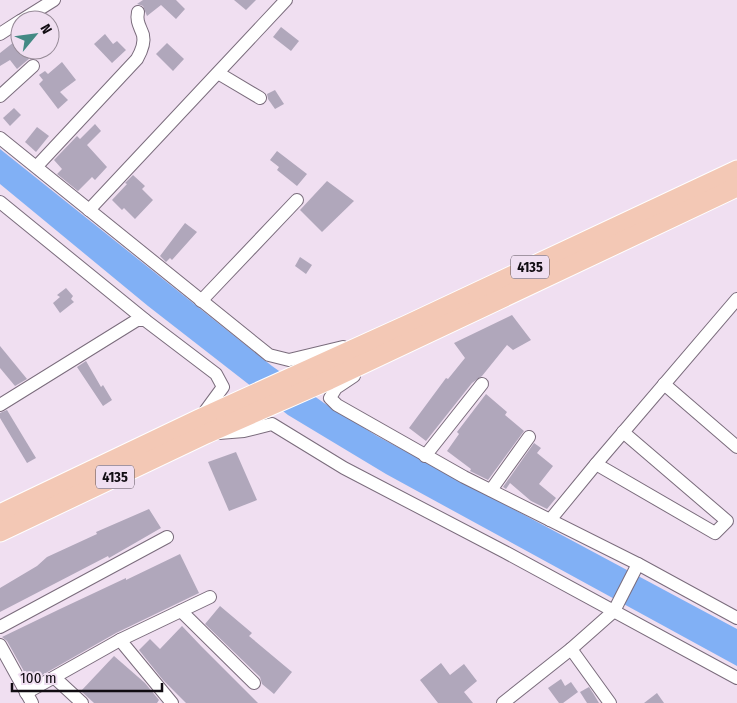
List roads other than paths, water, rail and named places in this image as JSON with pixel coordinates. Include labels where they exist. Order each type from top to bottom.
[{"type":"main road","name":"4135","points":[[325,371],[376,339],[737,170]]},
{"type":"main road","name":"4135","points":[[0,514],[325,371],[415,338],[737,187]]},
{"type":"main road","name":"4135","points":[[0,532],[203,426]]},
{"type":"street","points":[[38,10],[54,0]]},
{"type":"street","points":[[90,210],[286,0]]},
{"type":"street","points":[[37,166],[137,59],[144,41],[138,25],[138,12]]},
{"type":"street","points":[[0,96],[33,66]]},
{"type":"street","points":[[218,73],[260,98]]},
{"type":"street","points":[[0,138],[269,355],[289,360],[376,339]]},
{"type":"street","points":[[201,301],[298,200]]},
{"type":"street","points":[[0,202],[145,320],[216,374],[223,387],[203,426],[244,431],[272,424],[344,468],[737,678]]},
{"type":"street","points":[[550,520],[737,300]]},
{"type":"street","points":[[0,405],[137,320],[145,320]]},
{"type":"street","points":[[415,338],[336,388],[330,398],[337,405],[426,456],[638,564],[737,618]]},
{"type":"street","points":[[426,456],[482,384]]},
{"type":"street","points":[[664,384],[737,447]]},
{"type":"street","points":[[596,464],[715,532],[727,522],[623,432]]},
{"type":"street","points":[[491,490],[529,437]]},
{"type":"street","points":[[0,627],[167,537]]},
{"type":"street","points":[[503,703],[571,649],[614,611],[638,564]]},
{"type":"street","points":[[0,645],[29,698],[55,678],[120,640],[210,597]]},
{"type":"street","points":[[181,611],[254,682]]},
{"type":"street","points":[[120,640],[172,703]]},
{"type":"street","points":[[571,649],[610,703]]},
{"type":"street","points":[[55,678],[82,703]]},
{"type":"water","points":[[0,149],[272,366],[324,403],[377,436],[737,629],[737,666],[386,474],[288,415],[148,306],[0,184]]}]
